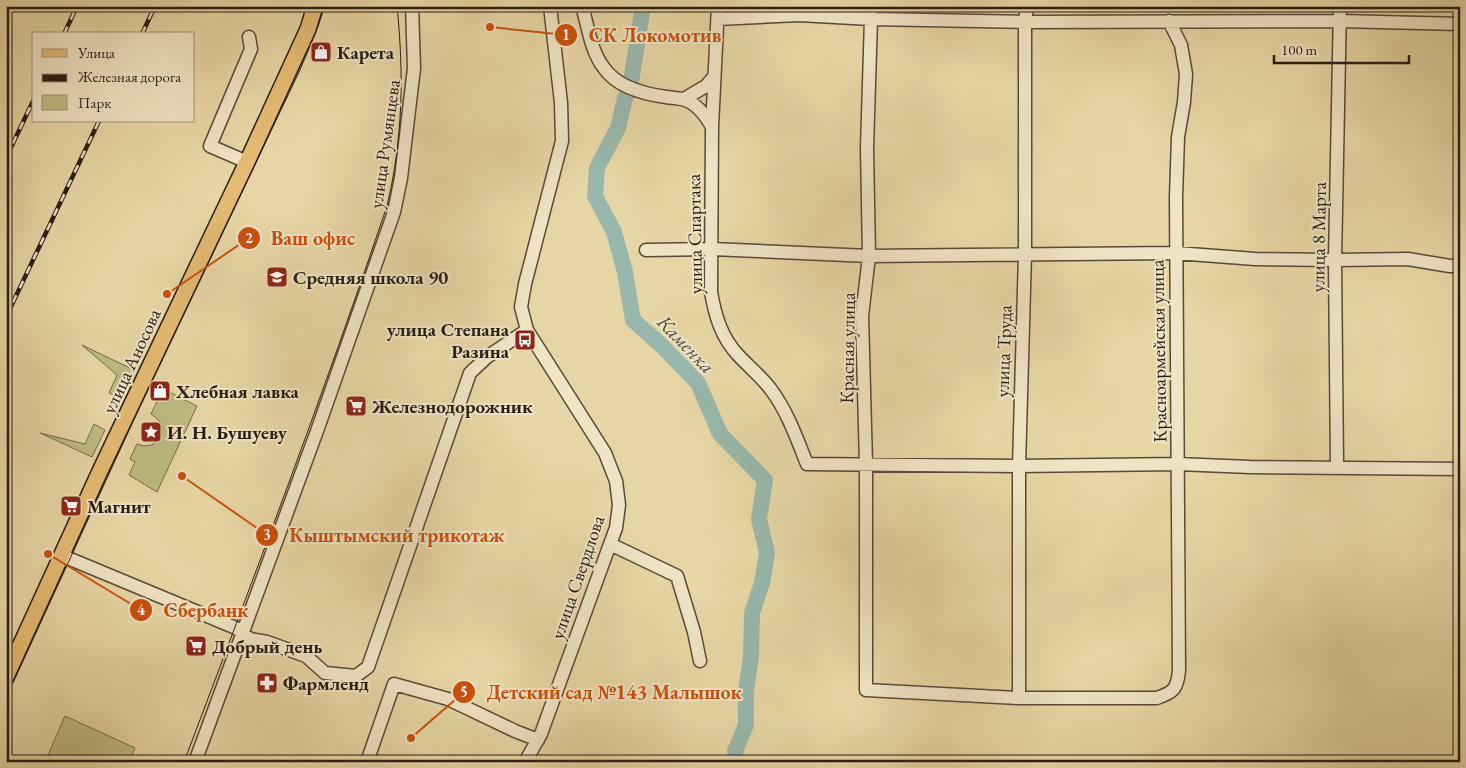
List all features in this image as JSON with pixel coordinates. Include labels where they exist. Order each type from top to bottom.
[{"type":"main road","name":"улица Аносова","points":[[6,677],[104,463],[247,162],[308,29],[315,6]]},
{"type":"street","name":"улица Румянцева","points":[[195,762],[330,396],[394,212],[401,178],[414,68],[412,6]]},
{"type":"street","name":"улица Свердлова","points":[[525,762],[538,740],[616,528],[619,506],[616,480],[604,453],[527,330],[521,307],[525,284],[562,141],[561,103],[550,6]]},
{"type":"street","points":[[582,6],[596,53],[604,68],[615,80],[630,88],[664,97],[684,99],[705,116],[712,127]]},
{"type":"street","name":"улица Труда","points":[[1019,698],[1019,466],[1025,254],[1025,22],[1028,6]]},
{"type":"street","name":"улица 8 Марта","points":[[1337,467],[1336,260],[1340,6]]},
{"type":"street","points":[[718,12],[799,15],[870,12],[1025,22],[1340,21],[1460,24]]},
{"type":"street","name":"улица Спартака","points":[[718,12],[712,127],[712,292],[715,312],[722,332],[737,353],[762,377],[773,392],[786,414],[807,464],[866,464]]},
{"type":"street","name":"Красная улица","points":[[870,12],[867,148],[869,256],[862,316],[866,464],[866,690],[1019,698]]},
{"type":"street","name":"Красноармейская улица","points":[[1019,698],[1158,698],[1168,694],[1177,684],[1179,671],[1176,253],[1178,137],[1184,102],[1186,74],[1181,45],[1169,21]]},
{"type":"street","points":[[247,162],[210,146],[251,49],[248,37]]},
{"type":"street","points":[[684,99],[706,86],[714,78]]},
{"type":"street","points":[[646,250],[712,249],[869,256],[1176,253],[1254,259],[1408,259],[1460,266]]},
{"type":"street","points":[[62,556],[236,628],[250,639],[267,642],[306,656],[326,673],[356,676],[368,667],[470,373],[487,357],[527,330]]},
{"type":"street","points":[[866,464],[1019,466],[1178,464],[1460,469]]},
{"type":"street","points":[[610,544],[677,576],[694,632],[700,661]]},
{"type":"street","points":[[366,762],[394,684],[448,699],[516,732],[538,740]]},
{"type":"green space","points":[[82,345],[134,370],[120,398],[109,393],[117,375]]},
{"type":"green space","points":[[163,389],[197,406],[157,492],[129,475],[135,462],[130,459],[137,444],[144,446],[152,445],[161,433],[162,429],[159,421],[151,414]]},
{"type":"green space","points":[[94,424],[105,430],[92,457],[40,433],[85,444]]},
{"type":"green space","points":[[65,716],[135,748],[129,762],[45,762]]},
{"type":"waterway","name":"Каменка","points":[[643,6],[630,88],[625,98],[618,128],[597,168],[595,196],[614,232],[625,272],[633,320],[662,346],[698,383],[720,434],[765,480],[759,519],[767,553],[762,583],[752,613],[751,657],[746,691],[746,725],[735,751],[736,762]]},
{"type":"tram line","points":[[6,698],[142,402],[299,72],[325,6]]},
{"type":"tram line","points":[[184,762],[314,415],[387,206],[396,156],[401,107],[401,57],[397,6]]},
{"type":"railway","points":[[65,32],[77,6]]},
{"type":"railway","points":[[143,32],[155,6]]},
{"type":"railway","points":[[6,158],[32,103]]},
{"type":"railway","points":[[6,317],[99,122]]},
{"type":"place","name":"СК Локомотив","points":[[490,27]]},
{"type":"place","name":"Карета","points":[[321,52]]},
{"type":"place","name":"Средняя школа 90","points":[[277,277]]},
{"type":"place","name":"Ваш офис","points":[[167,294]]},
{"type":"place","name":"улица Степана Разина","points":[[525,340]]},
{"type":"place","name":"Хлебная лавка","points":[[160,391]]},
{"type":"place","name":"Железнодорожник","points":[[356,406]]},
{"type":"place","name":"И. Н. Бушуеву","points":[[151,432]]},
{"type":"place","name":"Кыштымский трикотаж","points":[[182,476]]},
{"type":"place","name":"Магнит","points":[[71,506]]},
{"type":"place","name":"Сбербанк","points":[[48,554]]},
{"type":"place","name":"Добрый день","points":[[196,646]]},
{"type":"place","name":"Фармленд","points":[[267,683]]},
{"type":"place","name":"Детский сад №143 Малышок","points":[[411,738]]}]
